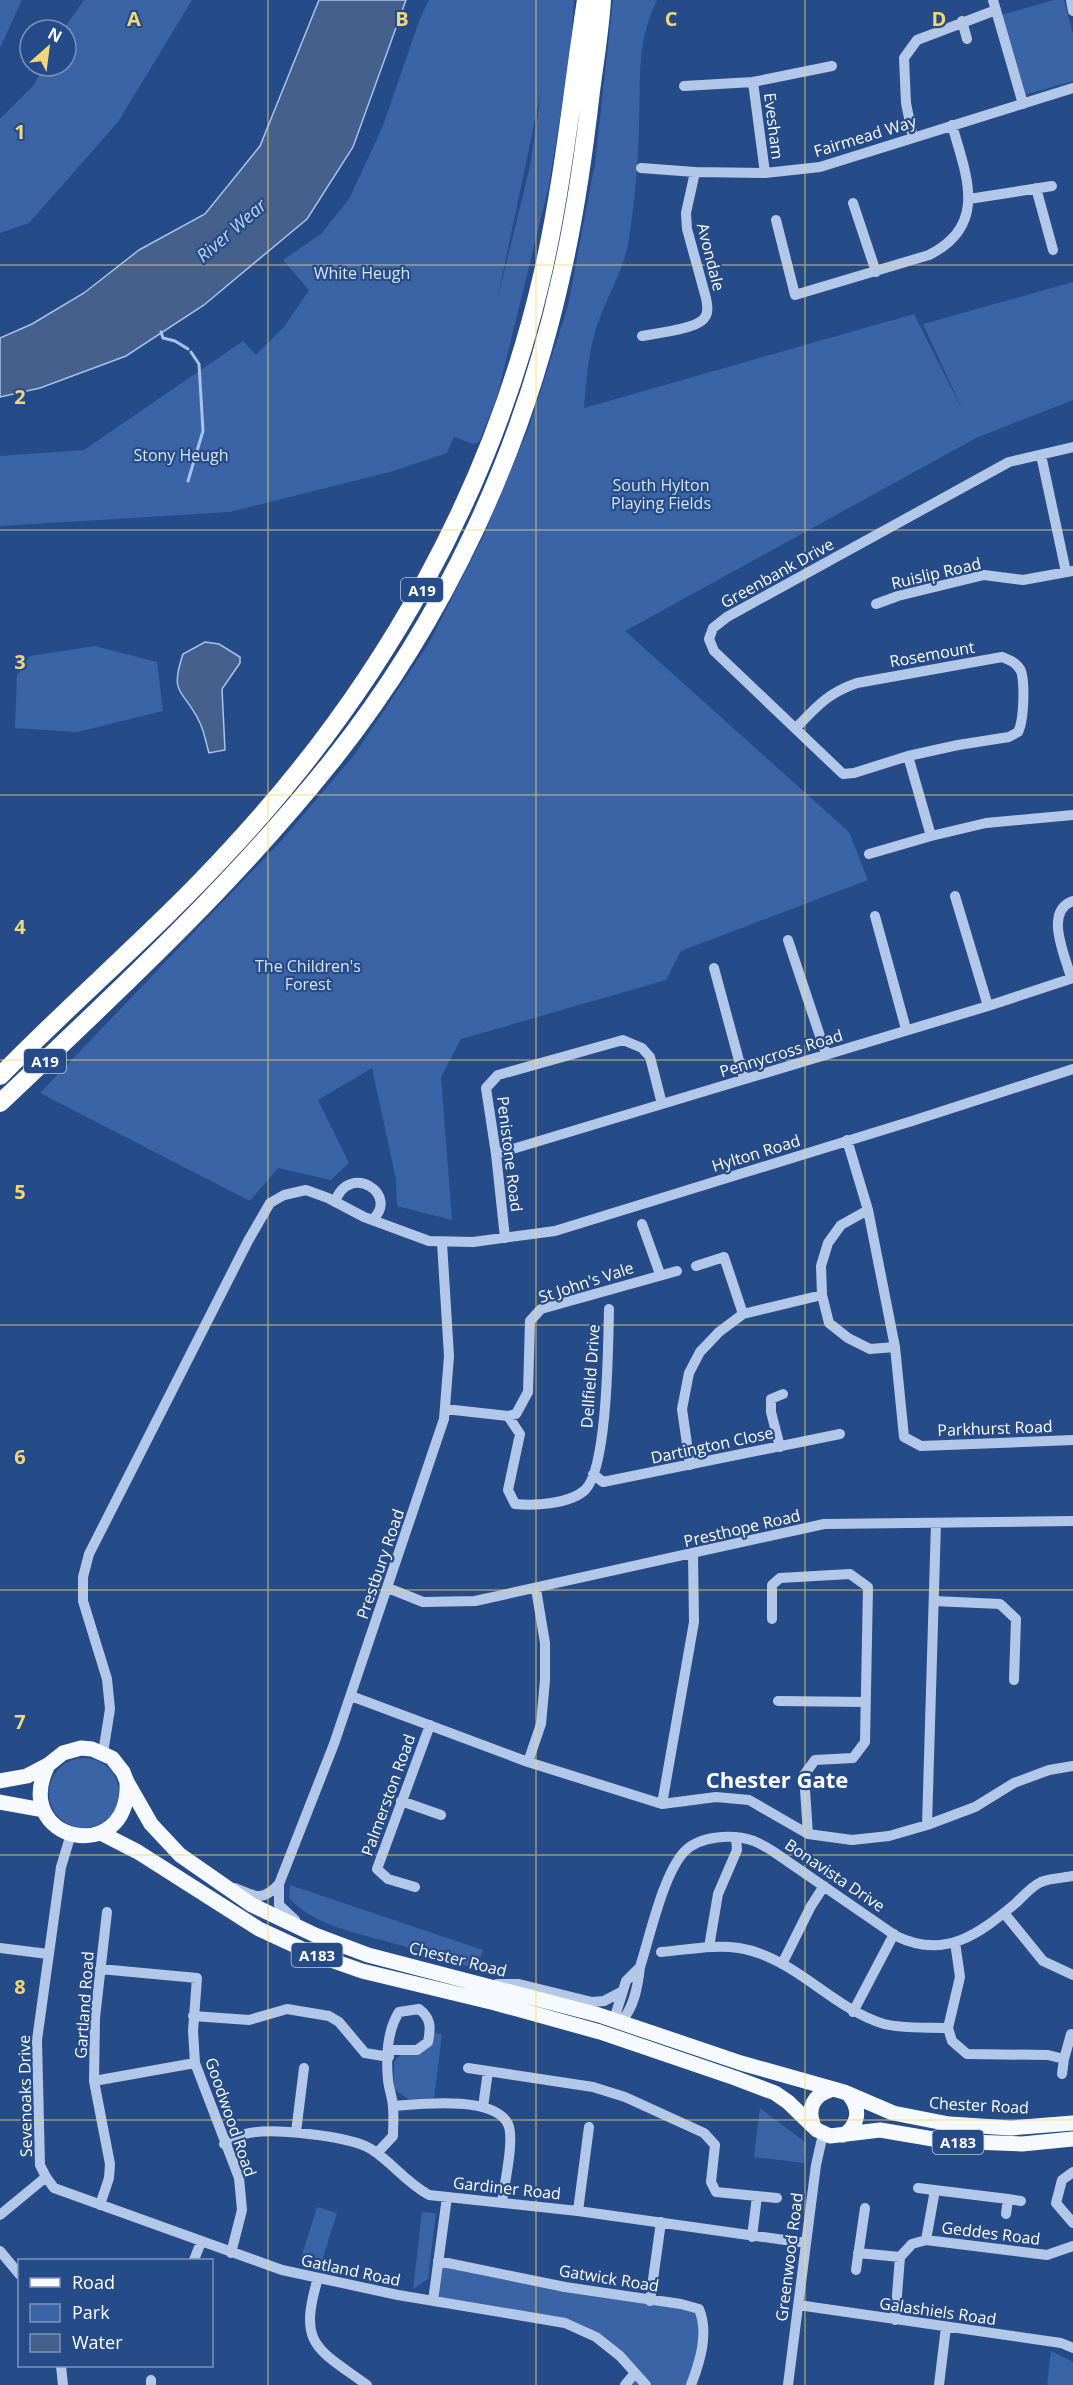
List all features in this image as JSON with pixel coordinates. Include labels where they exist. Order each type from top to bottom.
[{"type":"highway","name":"A19","points":[[0,1074],[162,921],[275,800],[316,750],[360,690],[405,620],[431,574],[473,486],[497,427],[526,336],[542,275],[564,163],[586,0]]},
{"type":"highway","name":"A19","points":[[0,1103],[174,936],[249,859],[331,763],[364,719],[430,616],[468,546],[506,458],[529,394],[559,286],[584,150],[602,0]]},
{"type":"highway","points":[[0,1118],[90,1018]]},
{"type":"main road","points":[[0,1781],[27,1776],[48,1765],[63,1753],[81,1748],[103,1753]]},
{"type":"main road","name":"Chester Road","points":[[103,1753],[112,1758],[123,1772],[152,1824],[180,1855],[252,1905],[315,1935],[368,1955],[485,1984],[620,2022],[741,2063],[844,2092],[893,2113],[950,2124],[1011,2128],[1073,2123]]},
{"type":"main road","points":[[48,1765],[41,1780],[39,1794],[43,1810],[57,1828],[71,1834]]},
{"type":"main road","points":[[101,1833],[120,1818],[128,1798],[127,1782]]},
{"type":"main road","points":[[0,1802],[43,1810]]},
{"type":"main road","name":"Chester Road","points":[[71,1834],[85,1838],[101,1833],[138,1852],[259,1929],[311,1953],[362,1971],[495,2002],[616,2037],[735,2078],[775,2093],[818,2129]]},
{"type":"main road","points":[[616,2037],[620,2022]]},
{"type":"main road","points":[[818,2129],[810,2109],[822,2092],[831,2090]]},
{"type":"main road","points":[[844,2134],[850,2130],[857,2116],[855,2103],[850,2096]]},
{"type":"main road","name":"A183","points":[[818,2129],[830,2136],[880,2130],[945,2141],[1022,2144],[1073,2139]]},
{"type":"street","points":[[1071,0],[1073,11]]},
{"type":"street","points":[[913,138],[906,103],[904,58],[917,40],[994,5],[1023,104]]},
{"type":"street","points":[[962,21],[967,39]]},
{"type":"street","name":"Evesham","points":[[684,86],[753,82],[832,66]]},
{"type":"street","name":"Evesham","points":[[753,82],[765,173]]},
{"type":"street","name":"Fairmead Way","points":[[641,168],[695,172],[765,173],[820,167],[1073,88]]},
{"type":"street","points":[[776,220],[795,295],[929,255],[947,246],[960,230],[969,199],[970,186],[952,125]]},
{"type":"street","name":"Avondale","points":[[642,336],[699,323],[706,317],[708,307],[687,229],[686,213],[695,172]]},
{"type":"street","points":[[969,199],[1052,186]]},
{"type":"street","points":[[1036,188],[1053,250]]},
{"type":"street","points":[[853,203],[876,272]]},
{"type":"street","name":"Greenbank Drive","points":[[1018,732],[1009,737],[908,756],[854,773],[843,774],[714,651],[709,639],[713,628],[727,617],[1009,462],[1073,447]]},
{"type":"street","points":[[1041,455],[1069,572]]},
{"type":"street","name":"Ruislip Road","points":[[876,604],[898,596],[984,575],[1023,580],[1069,572]]},
{"type":"street","name":"Rosemount","points":[[796,728],[816,706],[836,690],[857,682],[1002,657],[1011,660],[1022,672],[1023,717],[1018,732]]},
{"type":"street","points":[[908,756],[931,836]]},
{"type":"street","points":[[869,854],[931,836],[986,824],[1073,815]]},
{"type":"street","points":[[956,896],[988,1006]]},
{"type":"street","points":[[1072,978],[1058,931],[1057,916],[1066,904],[1073,901]]},
{"type":"street","points":[[875,916],[906,1029]]},
{"type":"street","points":[[788,939],[826,1054]]},
{"type":"street","points":[[714,968],[744,1080]]},
{"type":"street","name":"Pennycross Road","points":[[496,1154],[988,1006],[1072,978]]},
{"type":"street","name":"Penistone Road","points":[[505,1238],[486,1088],[498,1075],[623,1040],[642,1048],[650,1057],[662,1104]]},
{"type":"street","name":"Hylton Road","points":[[103,1753],[110,1709],[107,1679],[83,1601],[83,1576],[89,1554],[262,1213],[270,1203],[284,1194],[306,1191],[372,1220],[429,1241],[442,1243],[555,1231],[1073,1069]]},
{"type":"street","points":[[847,1140],[868,1210],[895,1347],[870,1349],[848,1338],[829,1323],[822,1295],[821,1266],[828,1243],[841,1225],[868,1210]]},
{"type":"street","points":[[335,1202],[342,1189],[348,1185],[356,1182],[370,1186],[376,1191],[381,1206],[379,1214],[372,1220]]},
{"type":"street","points":[[642,1224],[660,1274]]},
{"type":"street","name":"Prestbury Road","points":[[279,1884],[351,1696],[444,1419],[449,1356],[442,1243]]},
{"type":"street","points":[[696,1266],[724,1257],[743,1314]]},
{"type":"street","name":"St John's Vale","points":[[508,1416],[516,1414],[528,1392],[530,1321],[541,1309],[677,1271]]},
{"type":"street","points":[[690,1465],[682,1409],[689,1373],[700,1352],[709,1341],[743,1314],[822,1295]]},
{"type":"street","name":"Dellfield Drive","points":[[508,1416],[520,1434],[508,1490],[515,1504],[532,1506],[572,1498],[586,1489],[596,1467],[606,1405],[609,1309]]},
{"type":"street","name":"Parkhurst Road","points":[[895,1347],[904,1437],[921,1446],[1073,1440]]},
{"type":"street","points":[[780,1447],[771,1412],[771,1400],[783,1394]]},
{"type":"street","points":[[445,1409],[508,1416]]},
{"type":"street","name":"Dartington Close","points":[[593,1474],[603,1482],[840,1434]]},
{"type":"street","name":"Presthope Road","points":[[388,1588],[423,1602],[475,1601],[693,1555],[824,1524],[1073,1521]]},
{"type":"street","points":[[927,1825],[936,1523]]},
{"type":"street","points":[[662,1804],[694,1622],[693,1555]]},
{"type":"street","points":[[772,1619],[772,1585],[780,1578],[850,1574],[868,1587],[865,1742],[853,1758],[815,1760],[804,1775],[808,1834]]},
{"type":"street","points":[[528,1762],[542,1724],[545,1680],[545,1643],[536,1589]]},
{"type":"street","points":[[934,1601],[1000,1604],[1017,1619],[1014,1680]]},
{"type":"street","points":[[351,1696],[528,1762],[662,1804],[716,1797],[749,1800],[808,1834],[852,1840],[889,1836],[927,1825],[975,1807],[1014,1783],[1049,1770],[1073,1766]]},
{"type":"street","points":[[778,1701],[865,1702]]},
{"type":"street","name":"Palmerston Road","points":[[415,1887],[388,1879],[377,1869],[430,1725]]},
{"type":"street","points":[[401,1801],[441,1815]]},
{"type":"street","name":"Sevenoaks Drive","points":[[0,2215],[46,2177],[40,2165],[37,2040],[61,1867],[71,1834]]},
{"type":"street","points":[[709,1947],[718,1894],[737,1850],[736,1837]]},
{"type":"street","name":"Bonavista Drive","points":[[640,1967],[626,1981],[616,2013],[620,2022],[627,2016],[638,1983],[640,1967],[672,1869],[685,1851],[707,1839],[736,1837],[754,1841],[774,1852],[894,1934],[908,1942],[929,1946],[955,1942],[979,1931],[1040,1882],[1073,1876]]},
{"type":"street","points":[[204,1873],[256,1896],[270,1894],[279,1884]]},
{"type":"street","points":[[279,1884],[279,1905],[315,1935]]},
{"type":"street","points":[[782,1964],[811,1906],[824,1886]]},
{"type":"street","name":"Gartland Road","points":[[100,2205],[109,2178],[110,2164],[94,2081],[95,2018],[108,1912]]},
{"type":"street","points":[[1004,1912],[1043,1961],[1073,1975]]},
{"type":"street","points":[[853,2012],[894,1934]]},
{"type":"street","points":[[955,1942],[960,1977],[948,2028],[952,2041],[967,2054],[1048,2055],[1064,2060]]},
{"type":"street","points":[[661,1952],[709,1947],[739,1948],[782,1964],[853,2012],[886,2024],[948,2028]]},
{"type":"street","points":[[0,1948],[48,1954]]},
{"type":"street","name":"Goodwood Road","points":[[100,1969],[197,1978],[193,2016],[195,2063],[224,2144],[239,2178],[242,2210],[231,2253]]},
{"type":"street","points":[[485,1984],[519,1984],[592,2002],[604,2001],[623,1991]]},
{"type":"street","points":[[193,2016],[249,2020],[287,2009],[329,2016],[339,2022],[366,2053],[389,2053],[417,2050],[428,2042],[430,2028],[427,2015],[419,2009],[399,2012],[393,2022],[389,2053],[388,2081],[393,2106],[393,2136],[377,2154]]},
{"type":"street","points":[[1062,2074],[1071,2034]]},
{"type":"street","points":[[94,2081],[195,2063]]},
{"type":"street","points":[[296,2132],[304,2068]]},
{"type":"street","points":[[468,2068],[593,2087],[625,2097],[704,2133],[715,2145],[711,2182],[716,2192],[777,2198]]},
{"type":"street","points":[[483,2107],[488,2072]]},
{"type":"street","points":[[393,2106],[435,2103],[483,2107],[499,2116],[508,2125],[510,2150],[502,2203]]},
{"type":"street","points":[[578,2211],[589,2127]]},
{"type":"street","name":"Greenwood Road","points":[[788,2385],[816,2165],[818,2129]]},
{"type":"street","name":"Gardiner Road","points":[[224,2144],[246,2134],[268,2131],[296,2132],[359,2144],[377,2154],[411,2185],[429,2194],[578,2211],[806,2243]]},
{"type":"street","points":[[1073,2172],[1062,2180],[1056,2204],[1073,2223]]},
{"type":"street","name":"Gatland Road","points":[[46,2177],[54,2188],[282,2270],[433,2301],[565,2323],[596,2337],[620,2356],[646,2385]]},
{"type":"street","points":[[918,2188],[1021,2201]]},
{"type":"street","points":[[926,2240],[935,2190]]},
{"type":"street","points":[[752,2237],[757,2196]]},
{"type":"street","points":[[433,2301],[447,2197]]},
{"type":"street","points":[[1006,2214],[1008,2199]]},
{"type":"street","points":[[856,2271],[865,2208]]},
{"type":"street","points":[[650,2301],[661,2222]]},
{"type":"street","name":"Geddes Road","points":[[900,2258],[912,2244],[926,2240],[1047,2255],[1073,2246]]},
{"type":"street","points":[[194,2259],[201,2242]]},
{"type":"street","points":[[0,2251],[18,2273]]},
{"type":"street","points":[[858,2253],[900,2258],[895,2320]]},
{"type":"street","name":"Gatwick Road","points":[[438,2261],[565,2287],[681,2304],[699,2309],[704,2321],[702,2344],[691,2385]]},
{"type":"street","points":[[318,2278],[308,2323],[318,2346],[326,2355],[367,2385]]},
{"type":"street","name":"Galashiels Road","points":[[798,2305],[1061,2343],[1073,2348]]},
{"type":"street","points":[[939,2385],[946,2327]]},
{"type":"street","points":[[61,2367],[63,2385]]},
{"type":"street","points":[[625,2385],[635,2373]]},
{"type":"green space","points":[[0,0],[22,0],[0,48]]},
{"type":"green space","points":[[84,0],[192,0],[118,122],[29,223],[0,233],[0,119],[34,85],[38,78],[78,78],[78,18],[71,18]]},
{"type":"green space","points":[[429,0],[574,0],[570,54],[549,185],[497,397],[479,442],[473,444],[454,437],[447,453],[390,472],[230,512],[0,526],[0,456],[84,450],[243,341],[256,355],[284,327],[309,290],[283,260],[321,234],[349,199],[383,126],[419,21]],"holes":[[[542,87],[530,166],[498,297]]]},
{"type":"green space","name":"The Children's Forest","points":[[613,0],[657,0],[646,31],[641,61],[637,167],[629,238],[623,263],[595,332],[589,360],[584,408],[914,314],[963,411],[923,324],[1073,282],[1073,400],[976,438],[625,631],[849,832],[868,880],[681,951],[666,980],[461,1039],[441,1077],[452,1220],[397,1206],[396,1179],[372,1068],[318,1100],[349,1163],[331,1180],[278,1168],[250,1201],[40,1093],[282,840],[355,754],[429,643],[483,537],[529,427],[568,306],[595,163]]},
{"type":"green space","points":[[1054,0],[1064,0],[1073,33],[1073,81],[1024,95],[1001,15]]},
{"type":"green space","points":[[95,646],[157,662],[163,711],[77,732],[15,728],[17,675],[30,656]]},
{"type":"green space","points":[[91,1758],[104,1764],[113,1773],[117,1779],[119,1793],[117,1807],[109,1818],[98,1826],[77,1828],[59,1818],[51,1807],[49,1786],[59,1768],[70,1760]]},
{"type":"green space","points":[[290,1885],[483,1950],[476,1969],[324,1922],[299,1908],[289,1898]]},
{"type":"green space","points":[[434,2033],[442,2034],[434,2098],[408,2099],[394,2089],[394,2062],[401,2054]]},
{"type":"green space","points":[[760,2108],[806,2143],[804,2163],[754,2157]]},
{"type":"green space","points":[[317,2207],[337,2213],[321,2264],[301,2258]]},
{"type":"green space","points":[[422,2212],[436,2213],[428,2279],[413,2289]]},
{"type":"green space","points":[[438,2261],[699,2309],[704,2321],[691,2385],[625,2385],[635,2373],[620,2356],[565,2323],[433,2301]]},
{"type":"green space","points":[[1051,2351],[1073,2362],[1073,2385],[1047,2385]]},
{"type":"water","name":"River Wear","points":[[319,0],[406,0],[353,147],[307,219],[204,305],[126,356],[40,388],[0,397],[0,338],[32,324],[84,293],[139,250],[205,214],[260,146]]},
{"type":"water","points":[[205,642],[219,644],[240,657],[240,663],[222,689],[225,750],[209,753],[204,732],[180,691],[177,678],[183,654]]},
{"type":"waterway","points":[[161,332],[163,338],[175,341],[188,349]]},
{"type":"waterway","points":[[188,481],[203,431],[199,364],[191,352]]},
{"type":"district","name":"Chester Gate","points":[[777,1779]]},
{"type":"park label","name":"White Heugh","points":[[362,273]]},
{"type":"park label","name":"Stony Heugh","points":[[181,455]]},
{"type":"park label","name":"South Hylton Playing Fields","points":[[661,494]]}]
